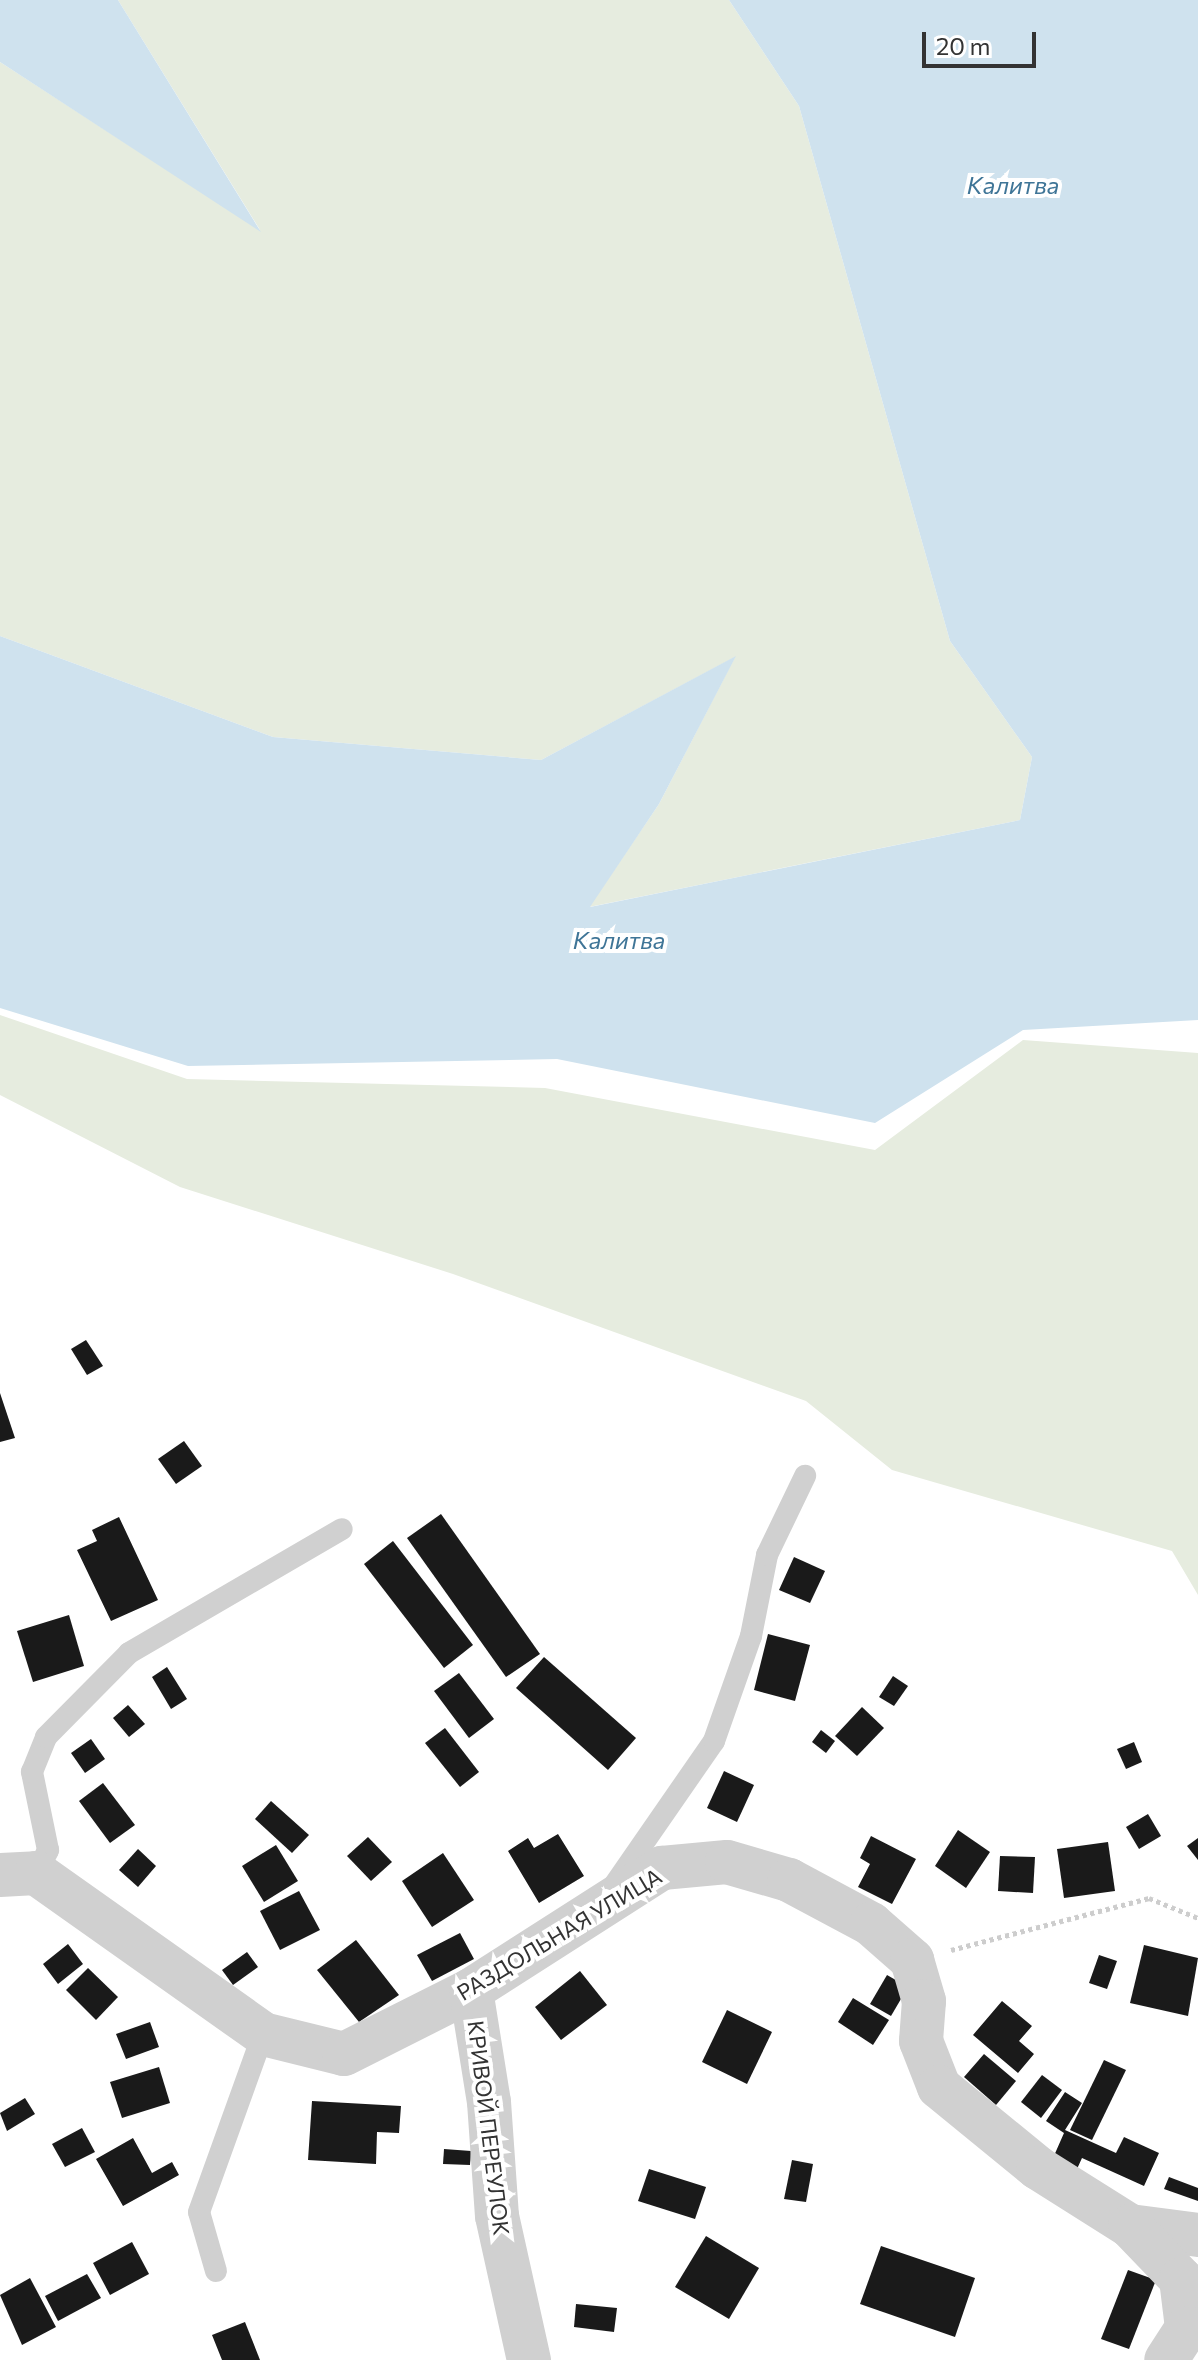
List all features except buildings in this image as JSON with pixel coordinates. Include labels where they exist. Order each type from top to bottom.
[{"type":"street","name":"РАЗДОЛЬНАЯ УЛИЦА","points":[[18,1874],[263,2034],[344,2054],[471,1990],[662,1868],[727,1862],[789,1880],[871,1924],[912,1960]]},
{"type":"street","points":[[912,1960],[924,2001],[921,2041],[939,2087],[1038,2168],[1130,2226],[1181,2279],[1187,2328],[1166,2360]]},
{"type":"street","name":"КРИВОЙ ПЕРЕУЛОК","points":[[471,1990],[489,2102],[497,2216],[529,2360]]},
{"type":"street","points":[[1130,2226],[1198,2235]]},
{"type":"lane","points":[[595,1910],[714,1741],[751,1636],[767,1555],[805,1476]]},
{"type":"lane","points":[[18,1874],[48,1850],[32,1772],[46,1737],[129,1653],[342,1529]]},
{"type":"lane","points":[[216,2271],[199,2212],[263,2034]]},
{"type":"path","points":[[912,1960],[1149,1898],[1198,1918]]},
{"type":"shaded area","points":[[118,0],[729,0],[799,106],[950,641],[1032,757],[1020,820],[589,907],[659,804],[735,657],[541,760],[273,737],[0,636],[0,62],[260,230]]},
{"type":"shaded area","points":[[0,1015],[187,1079],[545,1088],[875,1150],[1023,1040],[1198,1053],[1198,1595],[1172,1551],[892,1470],[806,1401],[453,1274],[180,1187],[0,1095]]},
{"type":"water","points":[[0,0],[118,0],[261,232],[0,62]]},
{"type":"water","name":"Калитва","points":[[729,0],[1198,0],[1198,1020],[1023,1030],[875,1123],[557,1059],[188,1066],[0,1008],[0,636],[273,737],[541,760],[736,656],[659,804],[590,907],[1020,820],[1032,757],[950,641],[799,106]]}]
